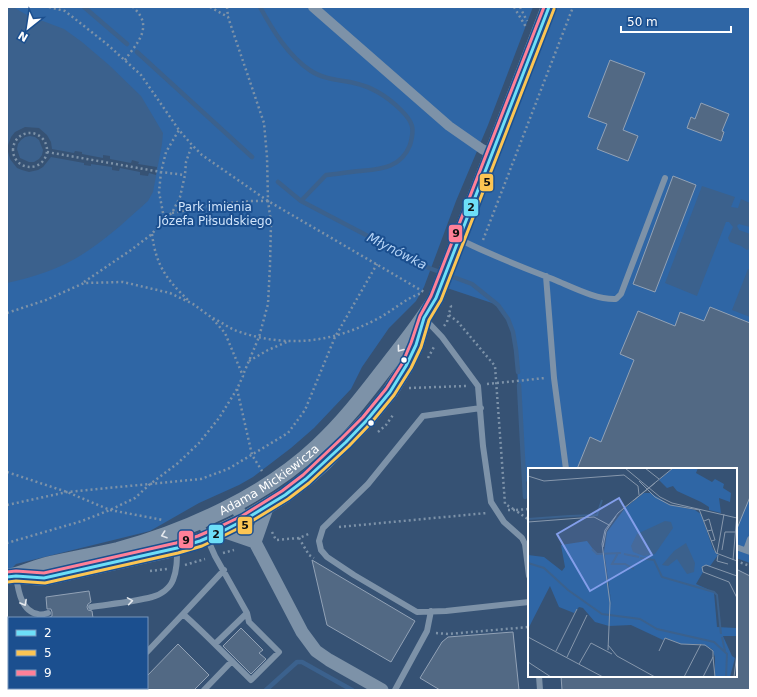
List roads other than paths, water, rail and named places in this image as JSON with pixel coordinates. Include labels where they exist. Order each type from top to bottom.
[{"type":"street","points":[[312,7],[450,126],[482,150],[492,154]]},
{"type":"street","name":"Adama Mickiewicza","points":[[11,577],[44,578],[177,548],[223,531],[244,520],[306,480],[367,420],[390,392],[406,366],[416,345],[433,292],[451,260],[549,7]]},
{"type":"street","name":"Adama Mickiewicza","points":[[11,577],[37,567],[125,547],[176,531],[235,504],[275,480],[318,447],[350,411],[424,318]]},
{"type":"street","points":[[235,504],[302,632],[316,651],[382,690]]},
{"type":"street","name":"Adama Mickiewicza","points":[[255,542],[268,505]]},
{"type":"street","points":[[223,531],[255,542]]},
{"type":"lane","points":[[459,239],[480,249],[608,300],[616,299],[621,294],[665,178]]},
{"type":"lane","points":[[546,276],[554,378],[566,468]]},
{"type":"lane","points":[[424,318],[442,337],[478,386],[487,481],[491,502],[496,512],[504,522],[522,538],[526,544],[528,565]]},
{"type":"lane","points":[[481,408],[423,416],[368,484],[323,528],[319,541],[321,550],[327,557],[354,575],[417,612],[446,611],[528,602]]},
{"type":"lane","points":[[183,614],[251,680],[279,652],[249,622],[247,613],[207,538],[200,521]]},
{"type":"lane","points":[[737,547],[748,551],[750,539]]},
{"type":"lane","points":[[91,607],[153,597],[163,592],[173,580],[176,568],[177,548]]},
{"type":"lane","points":[[148,651],[224,570]]},
{"type":"lane","points":[[11,577],[28,610],[38,614],[48,613]]},
{"type":"lane","points":[[395,690],[427,630],[431,611]]},
{"type":"lane","points":[[215,644],[247,613]]},
{"type":"lane","points":[[204,690],[232,661]]},
{"type":"lane","points":[[538,677],[540,690]]},
{"type":"waterway","name":"Młynówka","points":[[84,7],[127,44]]},
{"type":"waterway","points":[[260,7],[281,42],[303,65],[321,76],[368,87],[380,93],[401,110],[408,118],[413,130],[410,145],[406,153],[396,163],[383,168],[326,175],[301,201]]},
{"type":"waterway","name":"Młynówka","points":[[137,52],[252,157]]},
{"type":"waterway","name":"Młynówka","points":[[278,182],[301,201],[429,268],[472,284],[498,305],[508,319],[513,332],[518,372]]},
{"type":"waterway","name":"Młynówka","points":[[519,385],[525,497]]},
{"type":"waterway","points":[[266,690],[297,662],[302,662],[352,690]]},
{"type":"park label","name":"Park imienia Józefa Piłsudskiego","points":[[215,214]]}]
